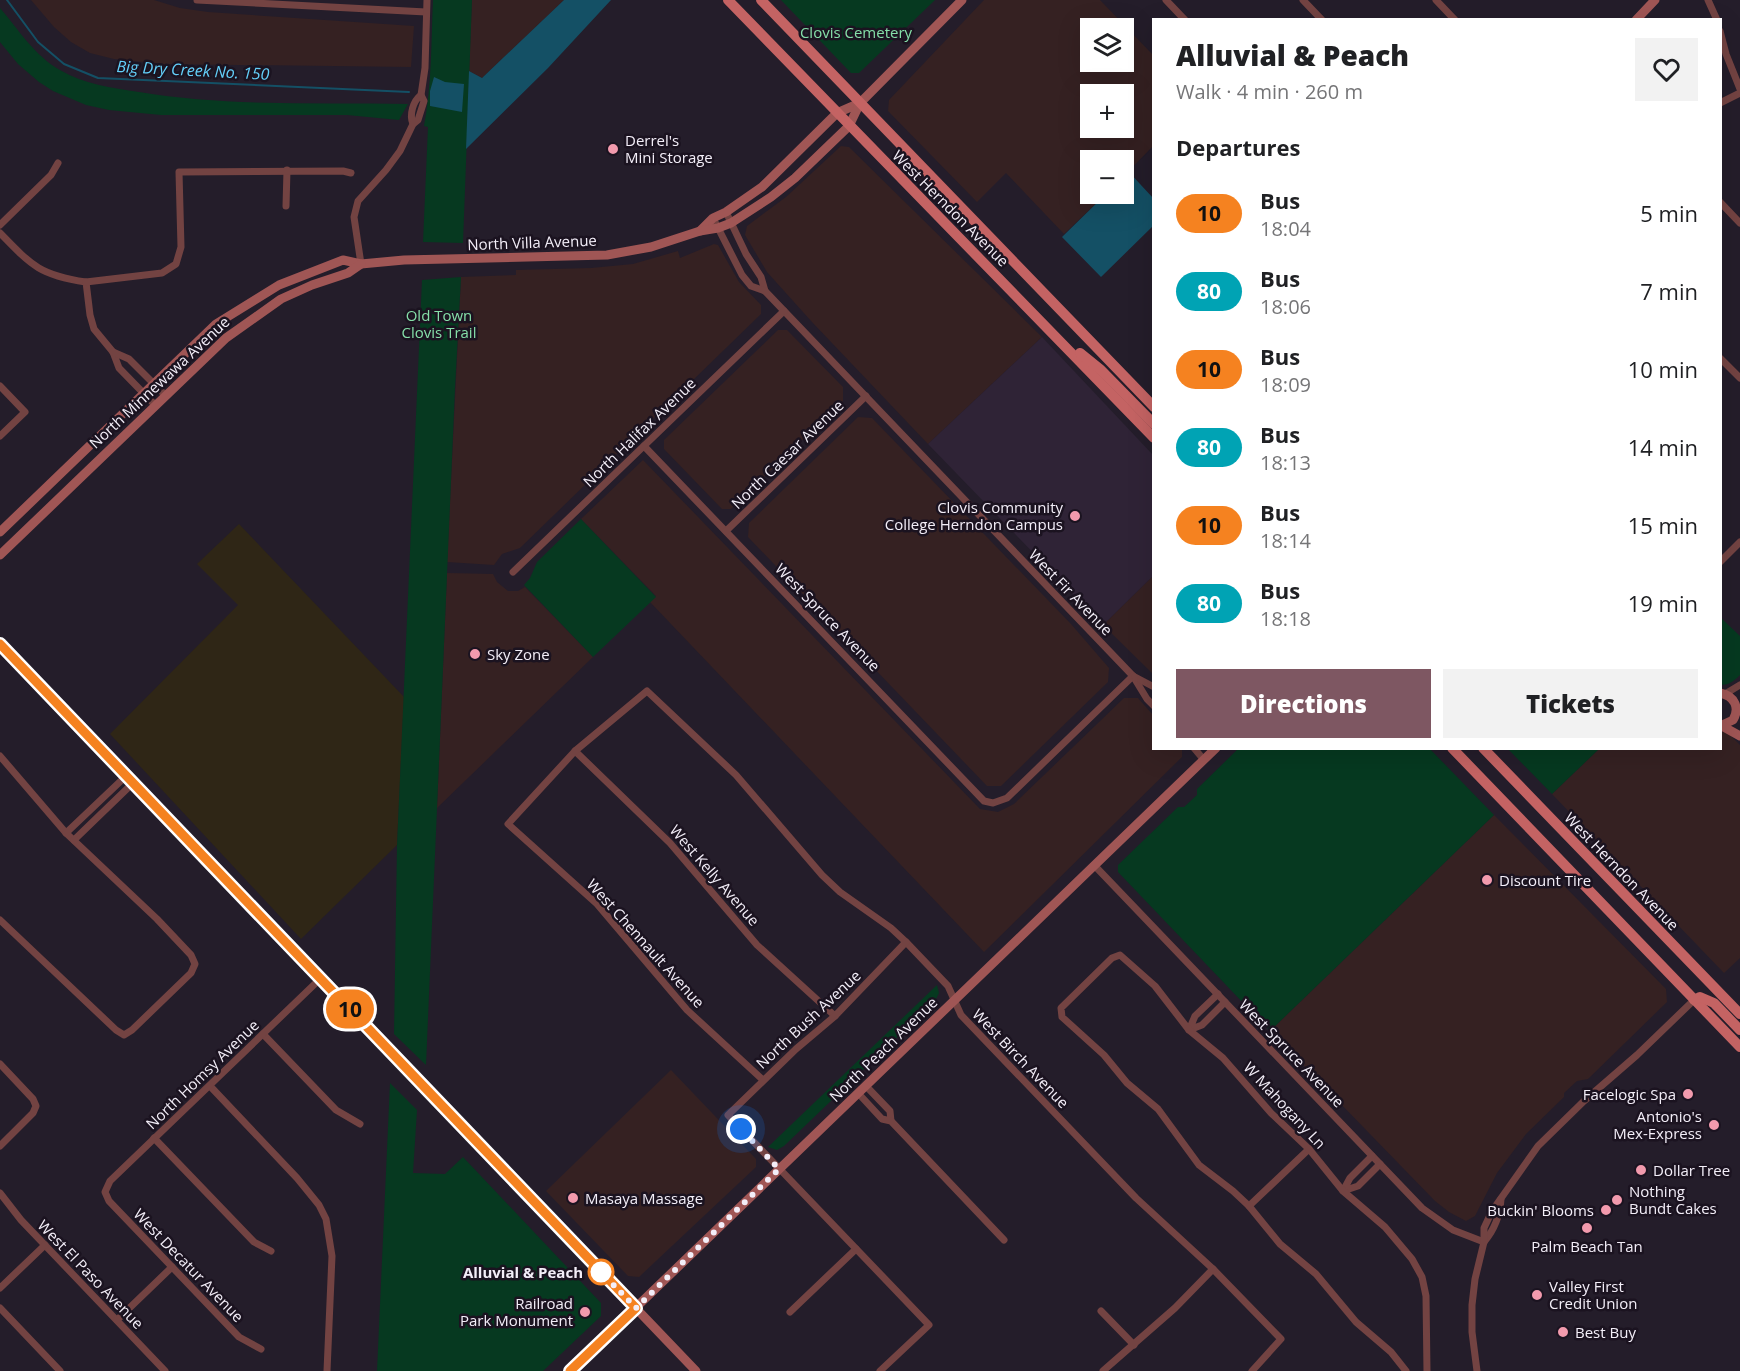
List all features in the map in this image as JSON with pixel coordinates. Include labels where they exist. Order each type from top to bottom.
[{"type":"main road","name":"West Herndon Avenue","points":[[728,0],[1152,436]]},
{"type":"main road","name":"West Herndon Avenue","points":[[761,0],[1152,405]]},
{"type":"main road","points":[[1051,331],[1101,370],[1152,422]]},
{"type":"main road","points":[[1454,750],[1740,1047]]},
{"type":"main road","name":"West Herndon Avenue","points":[[1485,750],[1740,1014]]},
{"type":"main road","points":[[1694,1000],[1700,997],[1709,999],[1740,1030]]},
{"type":"street","points":[[197,0],[426,12]]},
{"type":"street","points":[[361,264],[355,223],[358,201],[393,161],[422,110],[427,0]]},
{"type":"street","name":"North Villa Avenue","points":[[361,264],[404,260],[607,255],[651,247],[731,223],[795,178],[849,126],[860,103],[962,0]]},
{"type":"street","points":[[1166,0],[1183,18]]},
{"type":"street","points":[[1303,0],[1320,18]]},
{"type":"street","points":[[1436,0],[1453,18]]},
{"type":"street","points":[[1637,18],[1655,0]]},
{"type":"street","points":[[1708,0],[1716,18]]},
{"type":"street","points":[[1722,39],[1740,91],[1722,102]]},
{"type":"street","name":"North Villa Avenue","points":[[700,231],[713,219],[762,187],[837,113],[860,103]]},
{"type":"street","points":[[0,225],[51,175],[58,163]]},
{"type":"street","points":[[286,170],[286,206]]},
{"type":"street","points":[[0,233],[26,259],[59,278],[86,282],[162,273],[176,264],[181,248],[179,172],[286,170],[351,173]]},
{"type":"street","points":[[1722,204],[1740,223]]},
{"type":"street","points":[[726,212],[746,254],[761,277],[765,291]]},
{"type":"street","points":[[713,219],[742,275],[751,286],[765,291]]},
{"type":"street","name":"North Minnewawa Avenue","points":[[0,532],[216,324],[271,289],[343,260],[361,264]]},
{"type":"street","name":"North Minnewawa Avenue","points":[[0,555],[224,339],[281,299],[312,285],[348,273],[361,264]]},
{"type":"street","points":[[86,282],[92,322],[98,335],[113,352],[119,368],[155,405]]},
{"type":"street","name":"West Fir Avenue","points":[[765,291],[1133,676],[1152,704]]},
{"type":"street","name":"North Halifax Avenue","points":[[513,572],[784,311]]},
{"type":"street","points":[[113,352],[129,359],[165,395]]},
{"type":"street","points":[[1722,360],[1740,378]]},
{"type":"street","points":[[0,386],[25,412],[0,436]]},
{"type":"street","name":"North Caesar Avenue","points":[[726,531],[866,396]]},
{"type":"street","name":"West Spruce Avenue","points":[[644,446],[981,799],[993,803],[1007,798],[1133,676]]},
{"type":"street","points":[[1722,560],[1740,543]]},
{"type":"street","points":[[0,644],[696,1371]]},
{"type":"street","name":"West Fir Avenue","points":[[1133,676],[1152,686]]},
{"type":"street","points":[[1723,693],[1740,685]]},
{"type":"street","name":"West Birch Avenue","points":[[575,751],[647,690],[736,774],[822,875],[840,892],[891,928],[906,942],[948,986],[961,1015],[1136,1198],[1213,1269],[1281,1339],[1252,1371]]},
{"type":"street","points":[[1722,726],[1733,720],[1738,711],[1730,696],[1723,693]]},
{"type":"street","points":[[1722,727],[1740,736]]},
{"type":"street","points":[[1196,750],[1204,760]]},
{"type":"street","name":"North Peach Avenue","points":[[570,1371],[1214,750]]},
{"type":"street","name":"West Chennault Avenue","points":[[575,751],[508,824],[597,904],[687,1010],[763,1080]]},
{"type":"street","name":"West Kelly Avenue","points":[[575,751],[670,843],[757,945],[835,1016]]},
{"type":"street","points":[[0,756],[66,833],[158,920],[191,955],[195,964],[191,973],[124,1035],[0,920]]},
{"type":"street","points":[[66,833],[130,779]]},
{"type":"street","points":[[74,840],[130,779]]},
{"type":"street","name":"West Spruce Avenue","points":[[1094,866],[1422,1208],[1453,1230],[1484,1242]]},
{"type":"street","name":"North Bush Avenue","points":[[779,1169],[728,1115],[763,1080],[835,1016],[906,942]]},
{"type":"street","name":"W Mahogany Ln","points":[[1249,1206],[1199,1165],[1158,1109],[1127,1083],[1104,1055],[1062,1017],[1061,1008],[1112,958],[1120,955],[1155,986],[1189,1030],[1223,1058],[1271,1113],[1309,1149],[1343,1191],[1385,1227],[1412,1259],[1422,1277],[1426,1296],[1427,1371]]},
{"type":"street","name":"North Homsy Avenue","points":[[105,1192],[110,1181],[321,978]]},
{"type":"street","points":[[1189,1030],[1195,1016],[1218,994]]},
{"type":"street","points":[[1477,1371],[1472,1332],[1475,1279],[1484,1242],[1492,1232],[1500,1214],[1501,1199],[1538,1146],[1694,1000]]},
{"type":"street","points":[[1189,1030],[1202,1025],[1225,1002]]},
{"type":"street","points":[[263,1034],[336,1110],[360,1124]]},
{"type":"street","points":[[0,1064],[33,1099],[36,1106],[33,1113],[0,1146]]},
{"type":"street","points":[[210,1086],[297,1178],[319,1205],[326,1219],[332,1256],[327,1371]]},
{"type":"street","points":[[866,1086],[890,1112],[891,1121]]},
{"type":"street","points":[[858,1093],[882,1119],[891,1121],[1004,1240]]},
{"type":"street","points":[[154,1138],[254,1242],[271,1251]]},
{"type":"street","points":[[1309,1149],[1249,1206],[1280,1244],[1316,1274],[1356,1322],[1391,1353],[1406,1371]]},
{"type":"street","points":[[1343,1191],[1350,1178],[1372,1156]]},
{"type":"street","points":[[1343,1191],[1358,1186],[1380,1164]]},
{"type":"street","points":[[779,1169],[929,1325],[880,1371]]},
{"type":"street","name":"West Decatur Avenue","points":[[105,1192],[109,1202],[239,1337],[261,1349]]},
{"type":"street","name":"West El Paso Avenue","points":[[0,1193],[10,1208],[165,1371]]},
{"type":"street","points":[[0,1288],[45,1245]]},
{"type":"street","points":[[790,1312],[856,1249]]},
{"type":"street","points":[[117,1320],[172,1267]]},
{"type":"street","points":[[1103,1371],[1175,1308],[1213,1269]]},
{"type":"street","points":[[0,1308],[60,1371]]},
{"type":"street","points":[[1101,1311],[1134,1345]]},
{"type":"shaded area","points":[[31,0],[154,0],[180,8],[208,12],[414,26],[411,67],[163,64],[114,59],[90,53],[71,42],[54,27]]},
{"type":"shaded area","points":[[472,0],[564,0],[482,78],[469,71]]},
{"type":"shaded area","points":[[984,0],[1100,0],[1117,18],[1080,18],[1080,72],[1134,72],[1134,35],[1152,54],[1152,147],[1134,166],[1134,150],[1080,150],[1080,204],[1096,204],[1064,234],[1006,173],[977,202],[888,111],[889,100]]},
{"type":"shaded area","points":[[841,146],[849,147],[1042,337],[928,444],[767,272],[745,235],[747,226],[786,197]]},
{"type":"shaded area","points":[[714,244],[718,245],[739,282],[761,305],[761,314],[520,548],[502,554],[494,565],[447,562],[461,277],[516,275],[516,270],[591,268],[633,264],[678,251],[680,258]]},
{"type":"shaded area","points":[[778,330],[787,330],[843,387],[843,401],[731,509],[722,509],[664,449],[664,440]]},
{"type":"shaded area","name":"Clovis Community College Herndon Campus","points":[[1042,337],[1152,454],[1152,577],[1103,625],[928,444]]},
{"type":"shaded area","points":[[858,417],[872,418],[1071,624],[1109,668],[1108,682],[1001,786],[987,786],[748,537],[749,523]]},
{"type":"shaded area","points":[[643,460],[980,809],[998,812],[1014,804],[1124,698],[1138,698],[1152,714],[1152,750],[1182,750],[1182,757],[984,952],[650,602],[656,596],[581,519]]},
{"type":"shaded area","points":[[239,524],[404,697],[397,845],[301,939],[110,734],[238,605],[197,564]]},
{"type":"shaded area","points":[[447,573],[493,574],[497,582],[508,591],[518,591],[525,587],[593,657],[437,808]]},
{"type":"shaded area","points":[[1152,577],[1152,673],[1103,625]]},
{"type":"shaded area","points":[[1722,730],[1729,734],[1740,745],[1740,958],[1724,973],[1552,794],[1598,750],[1722,750]]},
{"type":"shaded area","points":[[1494,815],[1666,989],[1667,1002],[1588,1079],[1577,1081],[1564,1093],[1564,1097],[1526,1134],[1497,1173],[1475,1216],[1466,1221],[1435,1201],[1270,1031]]},
{"type":"shaded area","points":[[671,1070],[756,1159],[756,1167],[639,1277],[628,1276],[546,1191]]},
{"type":"green space","points":[[433,0],[472,0],[463,243],[423,242],[428,127],[424,126],[430,79]]},
{"type":"green space","name":"Clovis Cemetery","points":[[781,0],[935,0],[859,73],[851,73]]},
{"type":"green space","points":[[0,8],[27,42],[51,64],[69,75],[98,85],[206,100],[408,104],[399,120],[347,115],[161,115],[109,110],[86,105],[53,91],[18,64],[0,42]]},
{"type":"green space","name":"Old Town Clovis Trail","points":[[461,277],[426,1065],[394,1034],[397,845],[422,280]]},
{"type":"green space","points":[[581,519],[656,597],[593,657],[524,585],[537,562]]},
{"type":"green space","points":[[1722,619],[1740,636],[1740,675],[1722,685]]},
{"type":"green space","points":[[1237,750],[1431,750],[1494,815],[1270,1031],[1118,872],[1118,865],[1178,807],[1184,807],[1197,795],[1197,789]]},
{"type":"green space","points":[[1509,750],[1598,750],[1552,794]]},
{"type":"green space","points":[[937,985],[939,993],[935,1001],[784,1146],[777,1150],[768,1147]]},
{"type":"green space","points":[[390,1083],[417,1110],[413,1173],[445,1174],[463,1157],[601,1303],[601,1316],[543,1371],[377,1371]]},
{"type":"water","points":[[564,0],[611,0],[548,68],[466,149],[469,71],[482,78]]},
{"type":"water","points":[[434,77],[445,82],[464,84],[462,112],[430,106],[430,91]]},
{"type":"water","points":[[1134,177],[1152,197],[1152,227],[1101,277],[1062,237],[1096,204],[1134,204]]},
{"type":"waterway","name":"Big Dry Creek No. 150","points":[[7,0],[38,42],[64,64],[98,78],[409,92]]},
{"type":"bus line","name":"10","points":[[0,644],[636,1308],[570,1371]]},
{"type":"place","name":"Derrel's Mini Storage","points":[[613,149]]},
{"type":"place","name":"Clovis Community College Herndon Campus","points":[[1075,516]]},
{"type":"place","name":"Sky Zone","points":[[475,654]]},
{"type":"place","name":"Discount Tire","points":[[1487,880]]},
{"type":"place","name":"Facelogic Spa","points":[[1688,1094]]},
{"type":"place","name":"Antonio's Mex-Express","points":[[1714,1125]]},
{"type":"place","name":"Dollar Tree","points":[[1641,1170]]},
{"type":"place","name":"Masaya Massage","points":[[573,1198]]},
{"type":"place","name":"Nothing Bundt Cakes","points":[[1617,1200]]},
{"type":"place","name":"Buckin' Blooms","points":[[1606,1210]]},
{"type":"place","name":"Palm Beach Tan","points":[[1587,1228]]},
{"type":"place","name":"Alluvial & Peach","points":[[601,1272]]},
{"type":"place","name":"Valley First Credit Union","points":[[1537,1295]]},
{"type":"place","name":"Railroad Park Monument","points":[[585,1312]]},
{"type":"place","name":"Best Buy","points":[[1563,1332]]},
{"type":"route","points":[[601,1272],[596,1267],[636,1308],[779,1169],[741,1129]]}]
